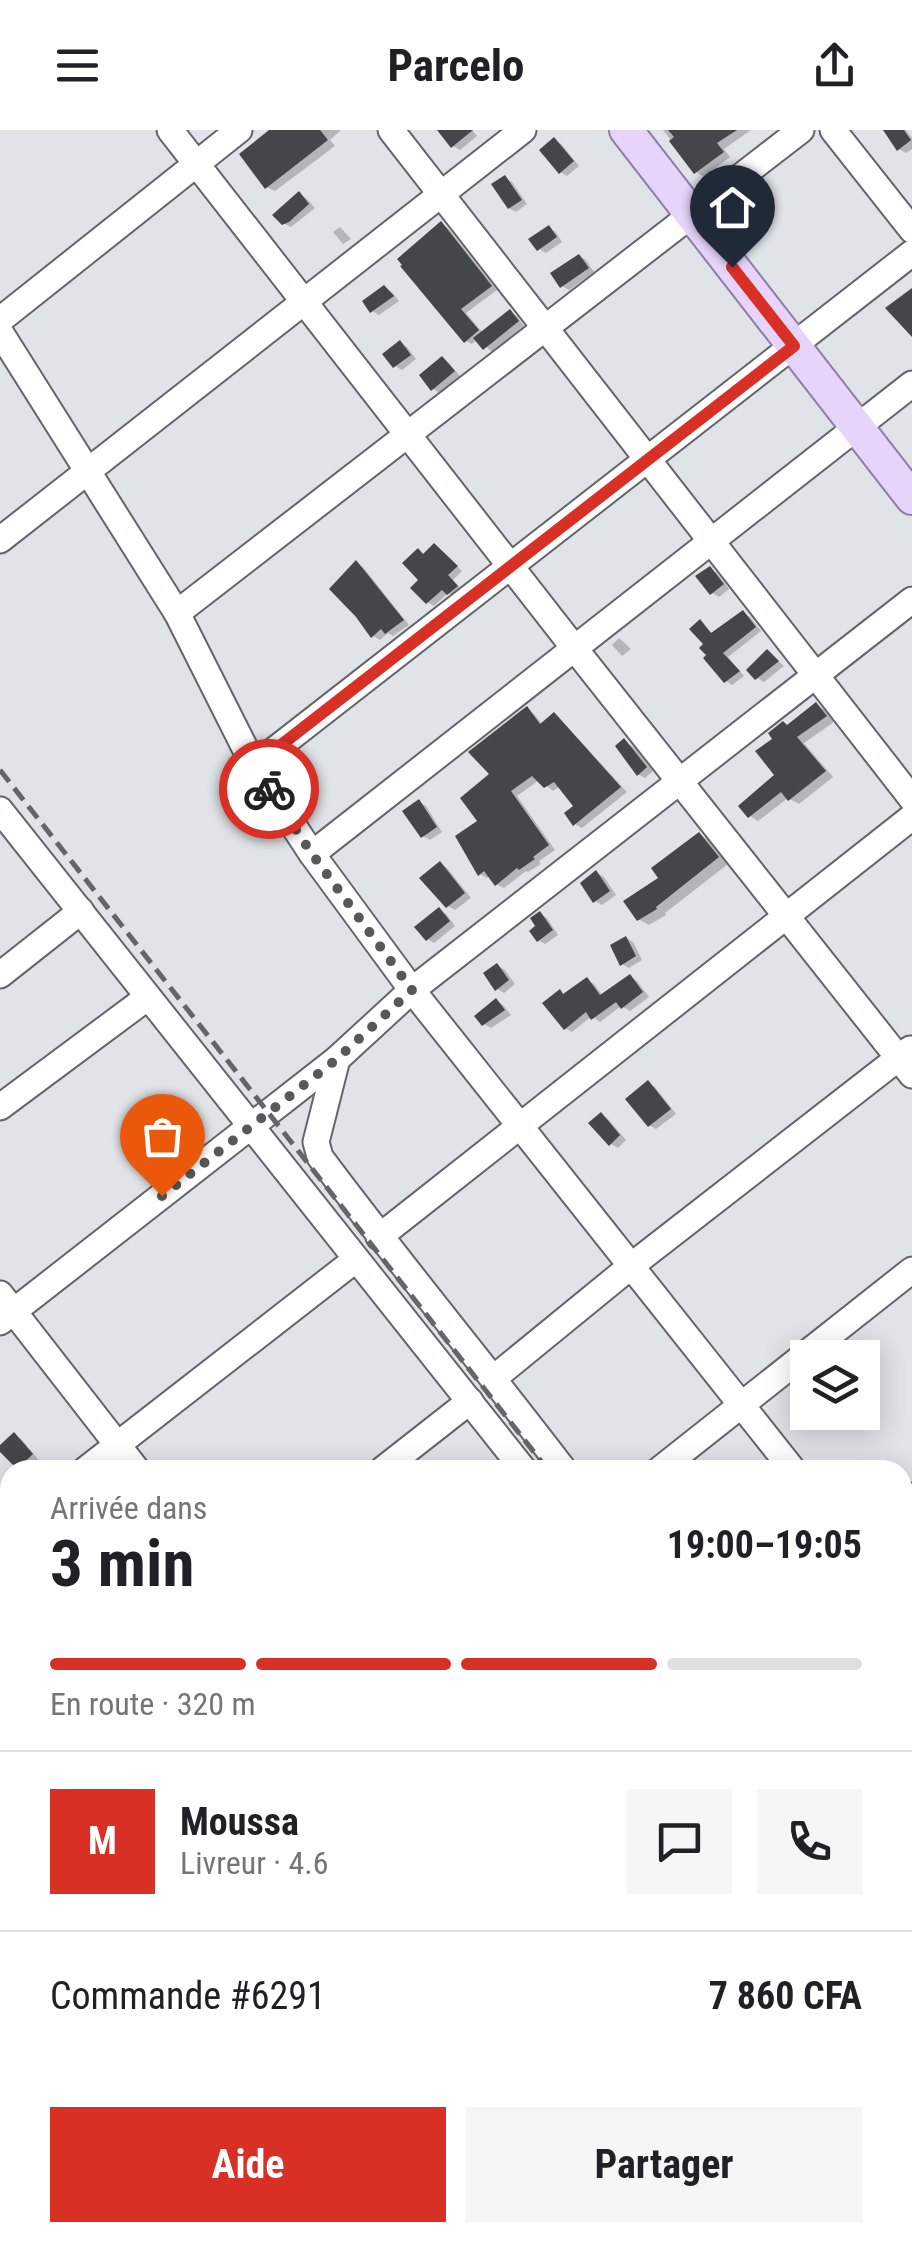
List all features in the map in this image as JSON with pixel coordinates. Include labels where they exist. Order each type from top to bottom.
[{"type":"main road","points":[[626,130],[912,498]]},
{"type":"street","points":[[170,130],[574,648],[787,916],[908,1060],[631,1266],[494,1378]]},
{"type":"street","points":[[0,320],[239,130]]},
{"type":"street","points":[[391,130],[912,799]]},
{"type":"street","points":[[0,540],[523,130]]},
{"type":"street","points":[[177,613],[801,130]]},
{"type":"street","points":[[832,130],[912,230]]},
{"type":"street","points":[[254,766],[912,254]]},
{"type":"street","points":[[0,332],[177,613],[254,766],[312,854],[412,990],[785,1460]]},
{"type":"street","points":[[312,854],[912,384]]},
{"type":"street","points":[[129,1460],[5,1309],[337,1059],[412,990],[912,600]]},
{"type":"street","points":[[0,810],[516,1460]]},
{"type":"street","points":[[380,1237],[912,817]]},
{"type":"street","points":[[0,975],[81,911]]},
{"type":"street","points":[[0,1107],[148,997]]},
{"type":"street","points":[[337,1059],[316,1142],[320,1157],[556,1460]]},
{"type":"street","points":[[98,1460],[355,1260]]},
{"type":"street","points":[[671,1460],[912,1270]]},
{"type":"street","points":[[395,1460],[470,1402]]},
{"type":"building","points":[[269,130],[320,130],[328,140],[265,189],[239,154]]},
{"type":"building","points":[[437,130],[473,130],[451,148]]},
{"type":"building","points":[[668,130],[737,130],[717,143],[724,152],[694,174],[669,141],[674,137]]},
{"type":"building","points":[[883,130],[904,130],[911,140],[897,151]]},
{"type":"building","points":[[554,137],[574,161],[559,174],[539,150]]},
{"type":"building","points":[[505,175],[522,200],[508,209],[491,184]]},
{"type":"building","points":[[299,191],[309,204],[282,225],[272,215]]},
{"type":"building","points":[[441,221],[492,286],[461,309],[479,330],[464,343],[397,259]]},
{"type":"building","points":[[549,225],[557,237],[537,251],[528,239]]},
{"type":"building","points":[[579,254],[589,268],[560,288],[550,273]]},
{"type":"building","points":[[384,285],[394,296],[370,313],[362,301]]},
{"type":"building","points":[[912,288],[912,337],[885,308]]},
{"type":"building","points":[[510,309],[519,321],[483,350],[473,338]]},
{"type":"building","points":[[400,340],[411,355],[393,368],[382,354]]},
{"type":"building","points":[[442,356],[455,371],[431,391],[419,375]]},
{"type":"building","points":[[434,543],[458,566],[448,575],[458,586],[447,595],[442,590],[426,604],[410,588],[418,580],[402,563],[418,548],[423,554]]},
{"type":"building","points":[[356,560],[404,620],[385,634],[381,629],[371,638],[329,589]]},
{"type":"building","points":[[710,566],[724,584],[710,595],[695,576]]},
{"type":"building","points":[[743,610],[756,627],[723,653],[740,671],[724,683],[703,658],[706,655],[699,648],[703,644],[689,629],[700,619],[711,633]]},
{"type":"building","points":[[767,649],[779,661],[755,680],[746,670]]},
{"type":"building","points":[[816,702],[827,716],[797,737],[826,771],[788,801],[781,792],[748,818],[738,806],[774,775],[755,751],[772,739],[768,733],[783,721],[787,725]]},
{"type":"building","points":[[527,706],[540,724],[554,712],[621,787],[573,826],[564,813],[573,806],[554,782],[544,788],[532,776],[511,791],[549,845],[495,886],[484,871],[478,876],[455,836],[477,821],[460,798],[489,774],[468,752]]},
{"type":"building","points":[[624,738],[647,767],[637,776],[615,746]]},
{"type":"building","points":[[419,799],[437,827],[421,838],[402,811]]},
{"type":"building","points":[[699,832],[719,857],[637,921],[623,901],[658,878],[651,868]]},
{"type":"building","points":[[440,861],[465,893],[446,908],[419,878]]},
{"type":"building","points":[[596,870],[610,891],[593,903],[580,883]]},
{"type":"building","points":[[439,907],[450,921],[426,941],[414,927]]},
{"type":"building","points":[[540,911],[553,930],[537,942],[529,931],[535,926],[530,918]]},
{"type":"building","points":[[626,936],[636,956],[620,966],[610,945]]},
{"type":"building","points":[[497,963],[509,980],[495,991],[483,973]]},
{"type":"building","points":[[630,974],[643,992],[621,1009],[616,1002],[591,1020],[586,1012],[564,1030],[542,1003],[560,989],[563,994],[587,977],[600,995]]},
{"type":"building","points":[[496,998],[505,1010],[482,1026],[474,1016]]},
{"type":"building","points":[[648,1080],[671,1109],[648,1127],[625,1099]]},
{"type":"building","points":[[601,1112],[620,1135],[609,1146],[588,1123]]},
{"type":"building","points":[[14,1432],[33,1454],[27,1460],[8,1460],[0,1452],[0,1445]]},
{"type":"railway","points":[[0,770],[540,1460]]},
{"type":"way so far","points":[[162,1196],[337,1059],[412,990],[269,789]]},
{"type":"route","points":[[269,789],[254,766],[794,346],[732,267]]}]
